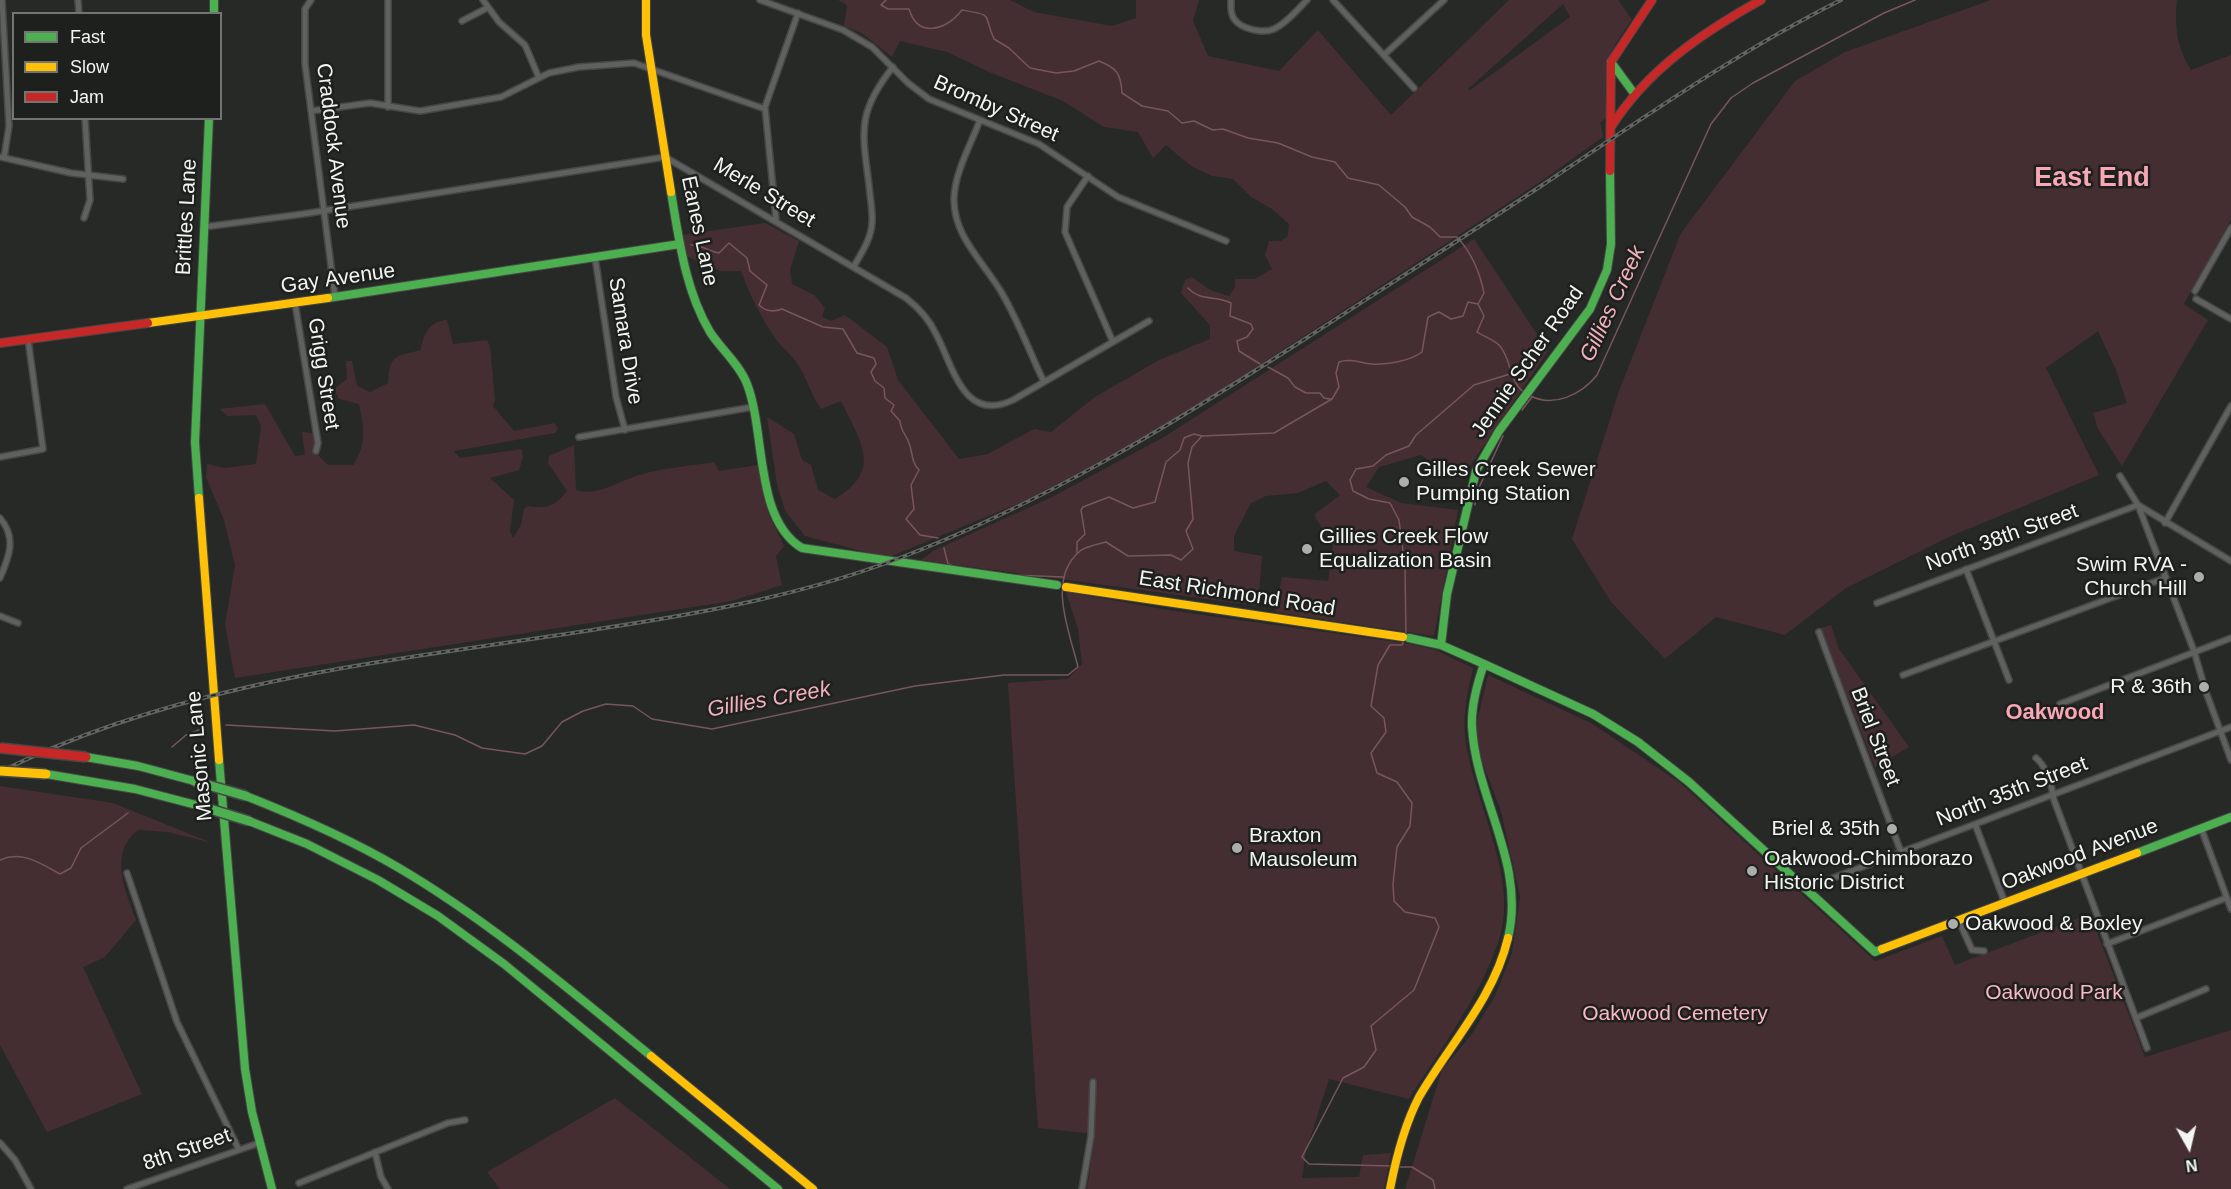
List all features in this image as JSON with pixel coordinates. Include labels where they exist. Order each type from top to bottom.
[{"type":"main road","name":"Eanes Lane","points":[[646,0],[645,27],[680,244],[698,307],[710,331],[746,379],[753,407],[767,494],[775,520],[789,540],[802,548]]},
{"type":"main road","name":"Jennie Scher Road","points":[[1441,645],[1447,594],[1472,483],[1490,445],[1590,309],[1605,279],[1611,244],[1608,101],[1611,62],[1652,0]]},
{"type":"main road","points":[[1610,129],[1633,92],[1676,53],[1761,0]]},
{"type":"main road","points":[[1611,62],[1633,92]]},
{"type":"main road","name":"Brittles Lane","points":[[200,317],[209,120]]},
{"type":"main road","name":"Gay Avenue","points":[[0,343],[200,317],[680,244]]},
{"type":"main road","name":"Masonic Lane","points":[[200,317],[195,442],[233,953],[237,972],[244,1066],[259,1143],[272,1189]]},
{"type":"main road","name":"East Richmond Road","points":[[802,548],[1441,645],[1593,714],[1638,742],[1689,782],[1875,952]]},
{"type":"main road","points":[[1390,1185],[1395,1163],[1415,1107],[1487,989],[1502,959],[1511,927],[1511,884],[1473,738],[1473,706],[1484,664]]},
{"type":"main road","points":[[0,748],[86,757],[138,766],[194,781],[246,796],[322,826],[365,847],[455,902],[544,969],[813,1189]]},
{"type":"main road","points":[[0,771],[46,774],[135,789],[200,806],[249,821],[307,844],[378,880],[438,916],[504,964],[778,1189]]},
{"type":"main road","name":"Oakwood Avenue","points":[[1875,952],[2231,817]]},
{"type":"street","points":[[2,0],[9,126],[2,157],[89,176],[123,179]]},
{"type":"street","name":"Craddock Avenue","points":[[310,0],[304,9],[304,24],[311,111],[326,210],[335,297]]},
{"type":"street","points":[[388,0],[388,106]]},
{"type":"street","points":[[483,0],[487,8],[525,45],[539,78]]},
{"type":"street","name":"Bromby Street","points":[[760,0],[843,30],[866,42],[924,96],[1039,144],[1126,200],[1226,241]]},
{"type":"street","points":[[1231,0],[1232,15],[1236,21],[1246,27],[1268,31],[1280,25],[1307,0]]},
{"type":"street","points":[[1333,0],[1414,88]]},
{"type":"street","points":[[1384,55],[1444,0]]},
{"type":"street","points":[[462,21],[487,8]]},
{"type":"street","points":[[776,219],[765,109],[798,13]]},
{"type":"street","points":[[311,111],[364,103],[420,111],[489,100],[511,93],[539,78],[579,67],[634,63],[651,67],[765,109]]},
{"type":"street","points":[[854,266],[869,237],[872,221],[863,138],[865,116],[874,94],[893,67]]},
{"type":"street","points":[[84,218],[90,200],[85,120]]},
{"type":"street","points":[[980,120],[957,178],[954,197],[955,216],[962,236],[1014,315],[1044,382]]},
{"type":"street","points":[[204,227],[226,226],[665,157]]},
{"type":"street","name":"Merle Street","points":[[665,157],[776,219],[900,293],[921,311],[937,335],[959,385],[975,400],[987,405],[1004,404],[1149,321]]},
{"type":"street","points":[[1088,176],[1067,207],[1065,232],[1113,342]]},
{"type":"street","points":[[2195,291],[2231,228]]},
{"type":"street","name":"Samara Drive","points":[[595,257],[616,397],[625,430]]},
{"type":"street","points":[[2196,299],[2231,319]]},
{"type":"street","name":"Grigg Street","points":[[295,303],[318,443],[316,451]]},
{"type":"street","points":[[0,457],[42,450],[28,339]]},
{"type":"street","points":[[2165,523],[2231,406]]},
{"type":"street","points":[[579,437],[753,407]]},
{"type":"street","points":[[2120,476],[2138,505],[2194,651],[2231,760]]},
{"type":"street","points":[[2138,505],[2231,561]]},
{"type":"street","name":"North 38th Street","points":[[1877,603],[2138,505]]},
{"type":"street","points":[[0,518],[8,530],[11,547],[0,578]]},
{"type":"street","points":[[1966,569],[2009,680]]},
{"type":"street","points":[[1903,675],[2165,578]]},
{"type":"street","points":[[0,616],[18,623]]},
{"type":"street","name":"Briel Street","points":[[1819,632],[1901,852]]},
{"type":"street","points":[[2061,704],[2231,638]]},
{"type":"street","name":"North 35th Street","points":[[1804,889],[2231,726]]},
{"type":"street","points":[[2036,758],[2042,764],[2081,875],[2147,1048]]},
{"type":"street","points":[[1975,824],[2005,903]]},
{"type":"street","points":[[2201,828],[2231,909]]},
{"type":"street","points":[[127,873],[177,1022],[239,1150]]},
{"type":"street","points":[[2107,944],[2226,898]]},
{"type":"street","points":[[1959,921],[1972,950],[1984,951]]},
{"type":"street","points":[[2136,1018],[2206,989]]},
{"type":"street","points":[[1082,1189],[1091,1136],[1093,1082]]},
{"type":"street","points":[[299,1183],[448,1123],[465,1120]]},
{"type":"street","points":[[0,1143],[15,1160],[31,1189]]},
{"type":"street","name":"8th Street","points":[[127,1189],[259,1143]]},
{"type":"street","points":[[375,1152],[381,1177],[388,1189]]},
{"type":"green space","points":[[838,0],[1010,0],[1034,12],[1112,26],[1136,18],[1136,0],[1199,0],[1193,21],[1208,56],[1279,71],[1318,30],[1391,115],[1509,0],[1618,0],[1632,20],[1615,45],[1608,65],[1607,117],[1599,124],[1601,124],[1603,137],[1540,182],[1212,396],[1118,452],[1027,500],[887,558],[805,536],[785,511],[777,484],[767,417],[794,434],[802,460],[811,465],[818,490],[835,499],[850,488],[859,477],[864,454],[860,442],[841,401],[821,409],[797,363],[765,323],[741,271],[720,271],[686,256],[682,235],[765,223],[799,241],[790,270],[792,284],[814,295],[825,308],[822,317],[831,321],[845,315],[887,347],[898,380],[959,459],[988,454],[1034,429],[1051,432],[1095,397],[1159,360],[1210,339],[1210,325],[1181,293],[1185,280],[1192,277],[1210,290],[1229,296],[1235,287],[1235,279],[1255,279],[1272,269],[1265,255],[1269,241],[1281,241],[1288,236],[1289,224],[1272,209],[1251,197],[1233,179],[1212,176],[1191,166],[1166,145],[1153,158],[1138,132],[1104,127],[1063,101],[989,72],[947,52],[900,41],[892,57],[863,34],[844,26],[847,5]],"holes":[[[1563,4],[1570,17],[1469,91],[1468,89]]]},
{"type":"green space","points":[[1991,0],[2177,0],[2178,36],[2182,53],[2191,70],[2231,55],[2231,219],[2184,304],[2208,320],[2122,466],[2098,429],[2093,413],[2127,403],[2116,370],[2098,331],[2046,368],[2099,475],[1951,536],[1846,588],[1785,635],[1716,617],[1665,659],[1611,602],[1572,539],[1619,391],[1681,233],[1795,81],[1845,52]]},
{"type":"green space","points":[[1474,239],[1548,351],[1470,466],[1440,467],[1421,455],[1379,467],[1366,487],[1401,503],[1458,510],[1434,636],[1275,612],[1282,577],[1328,581],[1333,546],[1314,515],[1340,495],[1326,481],[1298,493],[1266,496],[1251,503],[1234,536],[1234,551],[1262,556],[1258,606],[921,560],[933,551],[1052,497],[1164,437]]},
{"type":"green space","points":[[447,320],[453,344],[487,340],[490,346],[495,400],[493,406],[514,431],[554,423],[558,428],[555,433],[454,451],[460,458],[522,449],[523,458],[519,470],[490,478],[514,500],[510,531],[513,538],[521,525],[524,509],[528,506],[550,505],[559,500],[567,491],[548,463],[549,456],[574,445],[576,490],[584,492],[600,490],[639,475],[676,467],[714,462],[719,471],[758,465],[769,515],[784,546],[776,556],[782,585],[732,601],[235,678],[225,624],[235,565],[224,520],[206,477],[207,464],[225,468],[256,464],[261,426],[256,415],[228,416],[219,409],[265,404],[295,456],[305,455],[302,432],[313,433],[317,454],[328,465],[353,465],[361,450],[363,436],[359,404],[339,399],[334,389],[347,379],[346,361],[352,361],[357,386],[370,392],[388,383],[390,367],[395,358],[421,350],[423,339],[431,326]]},
{"type":"green space","points":[[1066,592],[1168,610],[1410,644],[1433,649],[1473,668],[1465,709],[1465,735],[1469,758],[1502,877],[1503,922],[1498,943],[1489,966],[1464,1014],[1409,1099],[1329,1079],[1306,1151],[1302,1178],[1359,1177],[1363,1155],[1391,1153],[1384,1189],[1087,1189],[1095,1134],[1038,1128],[1008,683],[1068,679],[1082,664],[1078,629]]},
{"type":"green space","points":[[1831,625],[1839,649],[1909,747],[1875,767],[1821,628]]},
{"type":"green space","name":"Oakwood Cemetery","points":[[1488,675],[1591,723],[1679,782],[1875,961],[1942,936],[1955,965],[2090,914],[2145,1057],[2231,1030],[2231,1189],[1405,1189],[1442,1070],[1472,1034],[1495,996],[1512,953],[1520,897],[1501,811],[1473,738]]},
{"type":"green space","points":[[0,786],[113,803],[212,843],[168,832],[138,830],[129,839],[123,850],[121,861],[127,897],[136,920],[105,957],[83,967],[142,1094],[47,1132],[0,1045]]},
{"type":"green space","points":[[615,1098],[730,1189],[500,1189],[487,1172]]},
{"type":"waterway","points":[[886,0],[881,5],[888,9],[909,9],[919,25],[926,28],[941,26],[962,10],[980,13],[986,17],[994,39],[1009,48],[1030,68],[1056,73],[1074,71],[1099,61],[1117,72],[1121,81],[1122,93],[1142,106],[1168,111],[1182,123],[1194,121],[1213,130],[1223,129],[1248,138],[1278,143],[1312,157],[1335,162],[1348,178],[1379,185],[1405,207],[1412,217],[1430,227],[1440,237],[1457,237],[1471,256],[1480,278],[1484,293],[1478,304]]},
{"type":"waterway","name":"Gillies Creek","points":[[1529,395],[1538,399],[1557,400],[1575,393],[1597,375],[1711,124],[1731,98],[1753,83],[1884,13],[1915,0]]},
{"type":"waterway","points":[[691,245],[719,253],[729,243],[747,258],[750,271],[767,285],[759,305],[764,309],[770,311],[782,309],[823,327],[843,329],[857,353],[874,358],[876,364],[871,372],[875,381],[884,388],[885,398],[894,405],[891,411],[900,421],[919,470],[911,485],[914,509],[906,519],[920,535],[938,538]]},
{"type":"waterway","points":[[1188,288],[1203,297],[1231,303],[1230,316],[1251,324],[1253,329],[1247,337],[1237,341],[1239,351],[1260,364]]},
{"type":"waterway","name":"Gillies Creek","points":[[226,725],[335,731],[414,725],[455,735],[482,748],[525,754],[542,746],[562,722],[583,711],[606,704],[633,706],[652,719],[712,729],[915,686],[1004,675],[1068,675],[1078,667],[1063,607],[1064,576],[1070,563],[1083,549],[1106,542],[1128,556],[1171,555],[1181,560],[1193,549],[1186,531],[1193,519],[1188,463],[1192,447],[1202,436],[1274,433],[1332,399],[1339,387],[1336,373],[1339,362],[1384,364],[1417,355],[1422,352],[1428,317],[1439,312],[1451,319],[1463,316],[1468,302],[1478,304],[1484,316],[1477,332],[1494,341],[1503,350],[1516,383],[1525,393]]},
{"type":"waterway","points":[[1268,367],[1288,378],[1295,387],[1306,393],[1320,393],[1324,398],[1330,399]]},
{"type":"waterway","points":[[1406,636],[1405,566],[1399,520],[1390,503],[1369,499],[1353,491],[1350,480],[1356,469],[1373,466],[1386,455],[1409,446],[1416,435],[1474,385],[1510,374]]},
{"type":"waterway","points":[[1522,410],[1532,397]]},
{"type":"waterway","name":"Gillies Creek","points":[[1077,554],[1077,542],[1085,534],[1081,510],[1083,507],[1109,497],[1133,508],[1155,502],[1166,462],[1180,450],[1184,438],[1194,434],[1202,436]]},
{"type":"waterway","points":[[1476,494],[1503,436]]},
{"type":"waterway","points":[[944,548],[948,564],[957,567]]},
{"type":"waterway","points":[[1015,575],[1063,577]]},
{"type":"waterway","points":[[1392,1166],[1309,1164],[1302,1157],[1343,1078],[1364,1067],[1376,1050],[1371,1026],[1414,990],[1439,927],[1435,918],[1405,912],[1394,901],[1393,884],[1397,847],[1410,826],[1412,803],[1397,782],[1377,773],[1371,753],[1386,732],[1384,718],[1371,706],[1378,665],[1390,645],[1402,645],[1404,640]]},
{"type":"waterway","name":"Gillies Creek","points":[[172,747],[186,735],[204,728]]},
{"type":"waterway","name":"Gillies Creek","points":[[0,860],[8,857],[23,857],[60,874],[71,868],[81,848],[128,813]]},
{"type":"waterway","points":[[1397,1167],[1412,1167],[1433,1180],[1435,1189]]},
{"type":"railway","points":[[0,772],[72,740],[147,714],[222,693],[377,662],[720,608],[827,582],[897,559],[952,537],[1058,486],[1159,430],[1432,257],[1696,84],[1767,40],[1841,0]]},
{"type":"traffic: fast","points":[[214,0],[214,12]]},
{"type":"traffic: fast","points":[[1611,62],[1633,92]]},
{"type":"traffic: fast","points":[[199,498],[195,442],[209,120]]},
{"type":"traffic: fast","points":[[1441,645],[1447,594],[1476,471],[1499,431],[1590,309],[1607,270],[1611,244],[1610,171]]},
{"type":"traffic: fast","points":[[671,192],[684,264],[694,299],[710,332],[740,370],[747,384],[753,404],[769,496],[776,517],[787,535],[802,548],[1057,585]]},
{"type":"traffic: fast","points":[[328,298],[680,244]]},
{"type":"traffic: fast","points":[[1409,638],[1441,645],[1484,664],[1593,714],[1638,742],[1689,782],[1875,952],[1882,949]]},
{"type":"traffic: fast","points":[[1484,664],[1475,695],[1472,727],[1475,754],[1506,858],[1511,884],[1512,911],[1508,938]]},
{"type":"traffic: fast","points":[[86,757],[138,766],[194,781]]},
{"type":"traffic: fast","points":[[219,760],[245,1069],[252,1112],[272,1189]]},
{"type":"traffic: fast","points":[[46,774],[135,789],[200,806]]},
{"type":"traffic: fast","points":[[194,781],[246,796]]},
{"type":"traffic: fast","points":[[246,796],[305,820],[381,857],[465,910],[528,957],[651,1056]]},
{"type":"traffic: fast","points":[[200,806],[249,821]]},
{"type":"traffic: fast","points":[[2137,853],[2231,817]]},
{"type":"traffic: fast","points":[[249,821],[307,844],[378,880],[438,916],[504,964],[778,1189]]},
{"type":"traffic: slow","points":[[646,0],[646,35],[671,192]]},
{"type":"traffic: slow","points":[[148,323],[328,298]]},
{"type":"traffic: slow","points":[[199,498],[219,760]]},
{"type":"traffic: slow","points":[[1066,587],[1403,637]]},
{"type":"traffic: slow","points":[[0,771],[46,774]]},
{"type":"traffic: slow","points":[[1882,949],[2137,853]]},
{"type":"traffic: slow","points":[[1390,1189],[1401,1142],[1419,1097],[1482,1001],[1501,960],[1508,938]]},
{"type":"traffic: slow","points":[[651,1056],[813,1189]]},
{"type":"traffic: jam","points":[[1610,171],[1611,62],[1652,0]]},
{"type":"traffic: jam","points":[[1611,127],[1626,106],[1659,70],[1697,39],[1761,0]]},
{"type":"traffic: jam","points":[[0,343],[148,323]]},
{"type":"traffic: jam","points":[[0,748],[86,757]]},
{"type":"place","name":"Gilles Creek Sewer Pumping Station","points":[[1404,482]]},
{"type":"place","name":"Gillies Creek Flow Equalization Basin","points":[[1307,549]]},
{"type":"place","name":"Swim RVA - Church Hill","points":[[2199,577]]},
{"type":"place","name":"R & 36th","points":[[2204,687]]},
{"type":"place","name":"Briel & 35th","points":[[1892,829]]},
{"type":"place","name":"Braxton Mausoleum","points":[[1237,848]]},
{"type":"place","name":"Oakwood-Chimborazo Historic District","points":[[1752,871]]},
{"type":"place","name":"Oakwood & Boxley","points":[[1953,924]]},
{"type":"district","name":"East End","points":[[2092,179]]},
{"type":"district","name":"Oakwood","points":[[2055,713]]},
{"type":"park label","name":"Oakwood Park","points":[[2054,993]]}]
